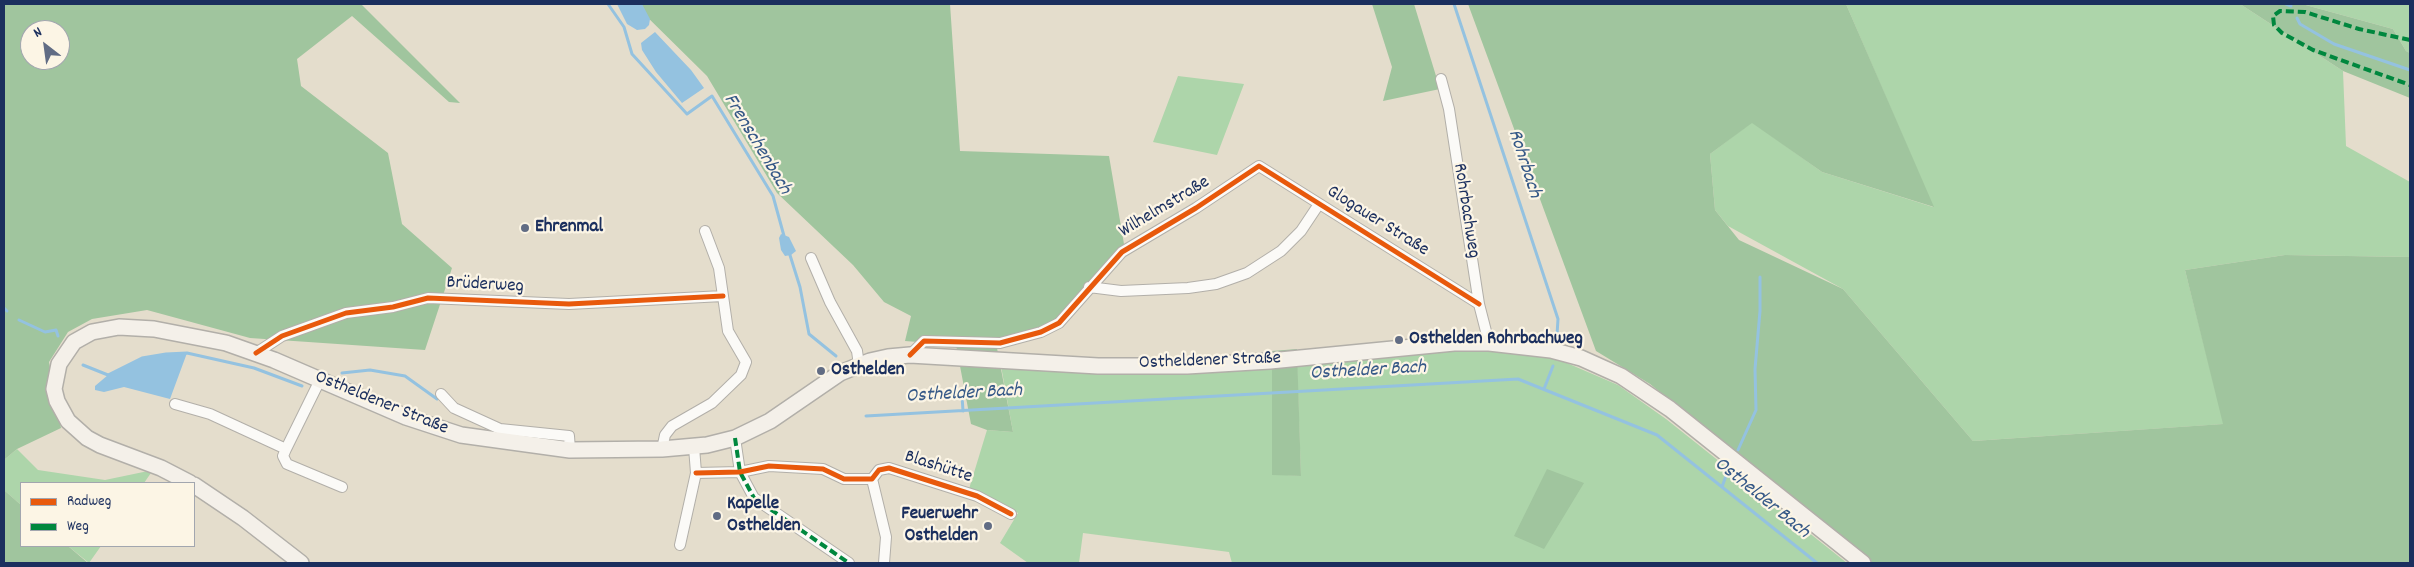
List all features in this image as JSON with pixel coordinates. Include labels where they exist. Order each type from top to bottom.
[{"type":"main road","name":"Ostheldener Straße","points":[[188,482],[161,468],[100,446],[68,421],[62,412],[54,389],[59,364],[74,342],[82,336],[98,330],[119,327],[154,329],[226,344],[256,353],[406,417],[461,435],[570,450],[662,450],[694,447],[735,438],[770,421],[820,385],[859,365],[888,357],[910,355],[1098,366],[1187,366],[1270,361],[1446,344],[1490,342],[1551,350],[1581,358],[1621,376],[1670,409],[1863,563]]},
{"type":"main road","points":[[195,486],[235,512],[301,563]]},
{"type":"street","name":"Rohrbachweg","points":[[1441,79],[1449,109],[1479,304],[1490,342]]},
{"type":"street","name":"Glogauer Straße","points":[[1259,166],[1479,304]]},
{"type":"street","name":"Wilhelmstraße","points":[[910,355],[924,341],[1000,342],[1042,332],[1059,323],[1122,252],[1196,208],[1259,166]]},
{"type":"street","points":[[1089,287],[1121,291],[1188,288],[1216,284],[1239,276],[1281,251],[1301,231],[1319,204]]},
{"type":"street","points":[[662,450],[665,434],[672,426],[712,403],[741,375],[746,362],[728,331],[719,268],[705,231]]},
{"type":"street","points":[[811,258],[830,302],[857,351],[859,365]]},
{"type":"street","name":"Brüderweg","points":[[256,353],[282,336],[346,313],[393,307],[428,298],[569,304],[722,296]]},
{"type":"street","points":[[320,380],[283,456],[287,464],[342,487]]},
{"type":"street","name":"Ostheldener Straße","points":[[441,394],[454,408],[500,429],[570,436],[570,450]]},
{"type":"street","points":[[175,404],[210,414],[286,449]]},
{"type":"street","points":[[735,438],[740,472],[754,498],[848,563]]},
{"type":"street","points":[[680,545],[696,473],[694,447]]},
{"type":"street","name":"Blashütte","points":[[696,473],[740,472],[768,466],[823,469],[844,480],[872,479],[878,470],[890,468],[977,496],[1011,514]]},
{"type":"street","points":[[872,479],[886,537],[884,563]]},
{"type":"green space","points":[[4,4],[361,4],[460,103],[449,102],[352,16],[297,59],[301,86],[388,153],[402,224],[452,268],[425,350],[250,338],[147,310],[92,319],[68,332],[49,362],[61,428],[17,449],[4,460]]},
{"type":"green space","points":[[634,4],[950,4],[960,151],[1109,156],[1125,250],[1059,326],[997,348],[1013,432],[987,430],[971,424],[956,345],[905,341],[911,316],[884,302],[853,265],[777,193],[707,76]]},
{"type":"green space","points":[[1372,4],[1414,4],[1440,89],[1383,101],[1392,67]]},
{"type":"green space","points":[[1468,4],[1846,4],[1934,207],[1822,172],[1752,123],[1710,154],[1715,210],[1739,240],[1843,289],[1973,441],[2223,424],[2185,270],[2285,255],[2410,257],[2410,563],[1869,563],[1650,384],[1596,351]]},
{"type":"green space","points":[[1846,4],[2240,4],[2343,71],[2346,146],[2410,182],[2410,257],[2285,255],[2185,270],[2224,424],[1973,441],[1843,289],[1728,226],[1715,210],[1710,154],[1752,122],[1822,172],[1933,207]]},
{"type":"green space","points":[[2240,4],[2302,4],[2393,29],[2406,51],[2410,53],[2410,98],[2343,71]]},
{"type":"green space","points":[[2302,4],[2410,4],[2410,53],[2406,51],[2393,29]]},
{"type":"green space","points":[[1178,76],[1244,84],[1217,155],[1153,142]]},
{"type":"green space","points":[[1297,349],[1301,476],[1272,475],[1272,351]]},
{"type":"green space","points":[[1440,351],[1522,351],[1560,360],[1618,385],[1666,419],[1847,563],[1232,563],[1229,552],[1083,533],[1079,563],[1028,563],[1000,543],[1018,513],[969,489],[987,430],[1013,432],[1001,366],[1092,374],[1272,368],[1272,474],[1301,476],[1297,365]]},
{"type":"green space","points":[[17,449],[38,470],[105,480],[153,470],[145,482],[20,482],[20,504],[4,490],[4,460]]},
{"type":"green space","points":[[1547,469],[1584,483],[1544,549],[1514,536]]},
{"type":"green space","points":[[4,490],[20,504],[20,547],[69,547],[88,563],[4,563]]},
{"type":"green space","points":[[69,547],[100,547],[89,563]]},
{"type":"water","points":[[617,4],[642,4],[650,19],[649,25],[645,29],[637,30],[627,24]]},
{"type":"water","points":[[655,32],[691,70],[704,88],[682,103],[656,72],[642,50],[641,43]]},
{"type":"water","points":[[781,234],[789,237],[796,251],[791,255],[785,256],[781,250],[779,238]]},
{"type":"water","points":[[187,353],[170,399],[124,387],[104,392],[95,390],[95,386],[108,375],[142,358]]},
{"type":"waterway","name":"Frenschenbach","points":[[608,4],[624,27],[632,54],[687,114],[712,96],[773,196],[784,236]]},
{"type":"waterway","name":"Rohrbach","points":[[1454,4],[1558,319],[1557,335]]},
{"type":"waterway","points":[[2286,4],[2291,6]]},
{"type":"waterway","points":[[2297,18],[2300,24],[2334,44],[2410,70]]},
{"type":"waterway","name":"Frenschenbach","points":[[789,252],[800,287],[809,334],[836,356]]},
{"type":"waterway","points":[[1738,450],[1756,410],[1755,369],[1760,311],[1760,277]]},
{"type":"waterway","name":"Osthelder Bach","points":[[4,308],[7,311]]},
{"type":"waterway","name":"Osthelder Bach","points":[[19,320],[45,332],[56,330],[58,336]]},
{"type":"waterway","name":"Osthelder Bach","points":[[83,365],[108,375],[142,358],[187,353],[254,368],[302,386]]},
{"type":"waterway","name":"Rohrbach","points":[[1544,389],[1553,366]]},
{"type":"waterway","name":"Osthelder Bach","points":[[342,373],[370,370],[405,376],[437,399]]},
{"type":"waterway","name":"Osthelder Bach","points":[[866,416],[1518,379],[1657,435],[1817,563]]},
{"type":"waterway","points":[[962,396],[963,411]]},
{"type":"waterway","points":[[1722,487],[1727,473]]},
{"type":"marked path","points":[[2410,40],[2359,29],[2305,12],[2280,11],[2273,16],[2274,25],[2282,33],[2313,50],[2410,85]]},
{"type":"marked path","points":[[735,438],[740,472],[754,498],[849,563]]},
{"type":"cycle path","points":[[910,355],[924,341],[1000,343],[1041,332],[1059,323],[1122,252],[1196,208],[1259,166],[1479,304]]},
{"type":"cycle path","points":[[256,353],[282,336],[346,313],[393,307],[428,298],[569,304],[723,296]]},
{"type":"cycle path","points":[[696,473],[740,472],[769,466],[823,469],[844,479],[872,479],[879,470],[889,468],[977,496],[1011,514]]},
{"type":"place","name":"Ehrenmal","points":[[525,228]]},
{"type":"place","name":"Osthelden Rohrbachweg","points":[[1399,340]]},
{"type":"place","name":"Osthelden","points":[[821,371]]},
{"type":"place","name":"Kapelle Osthelden","points":[[717,516]]},
{"type":"place","name":"Feuerwehr Osthelden","points":[[988,526]]}]
